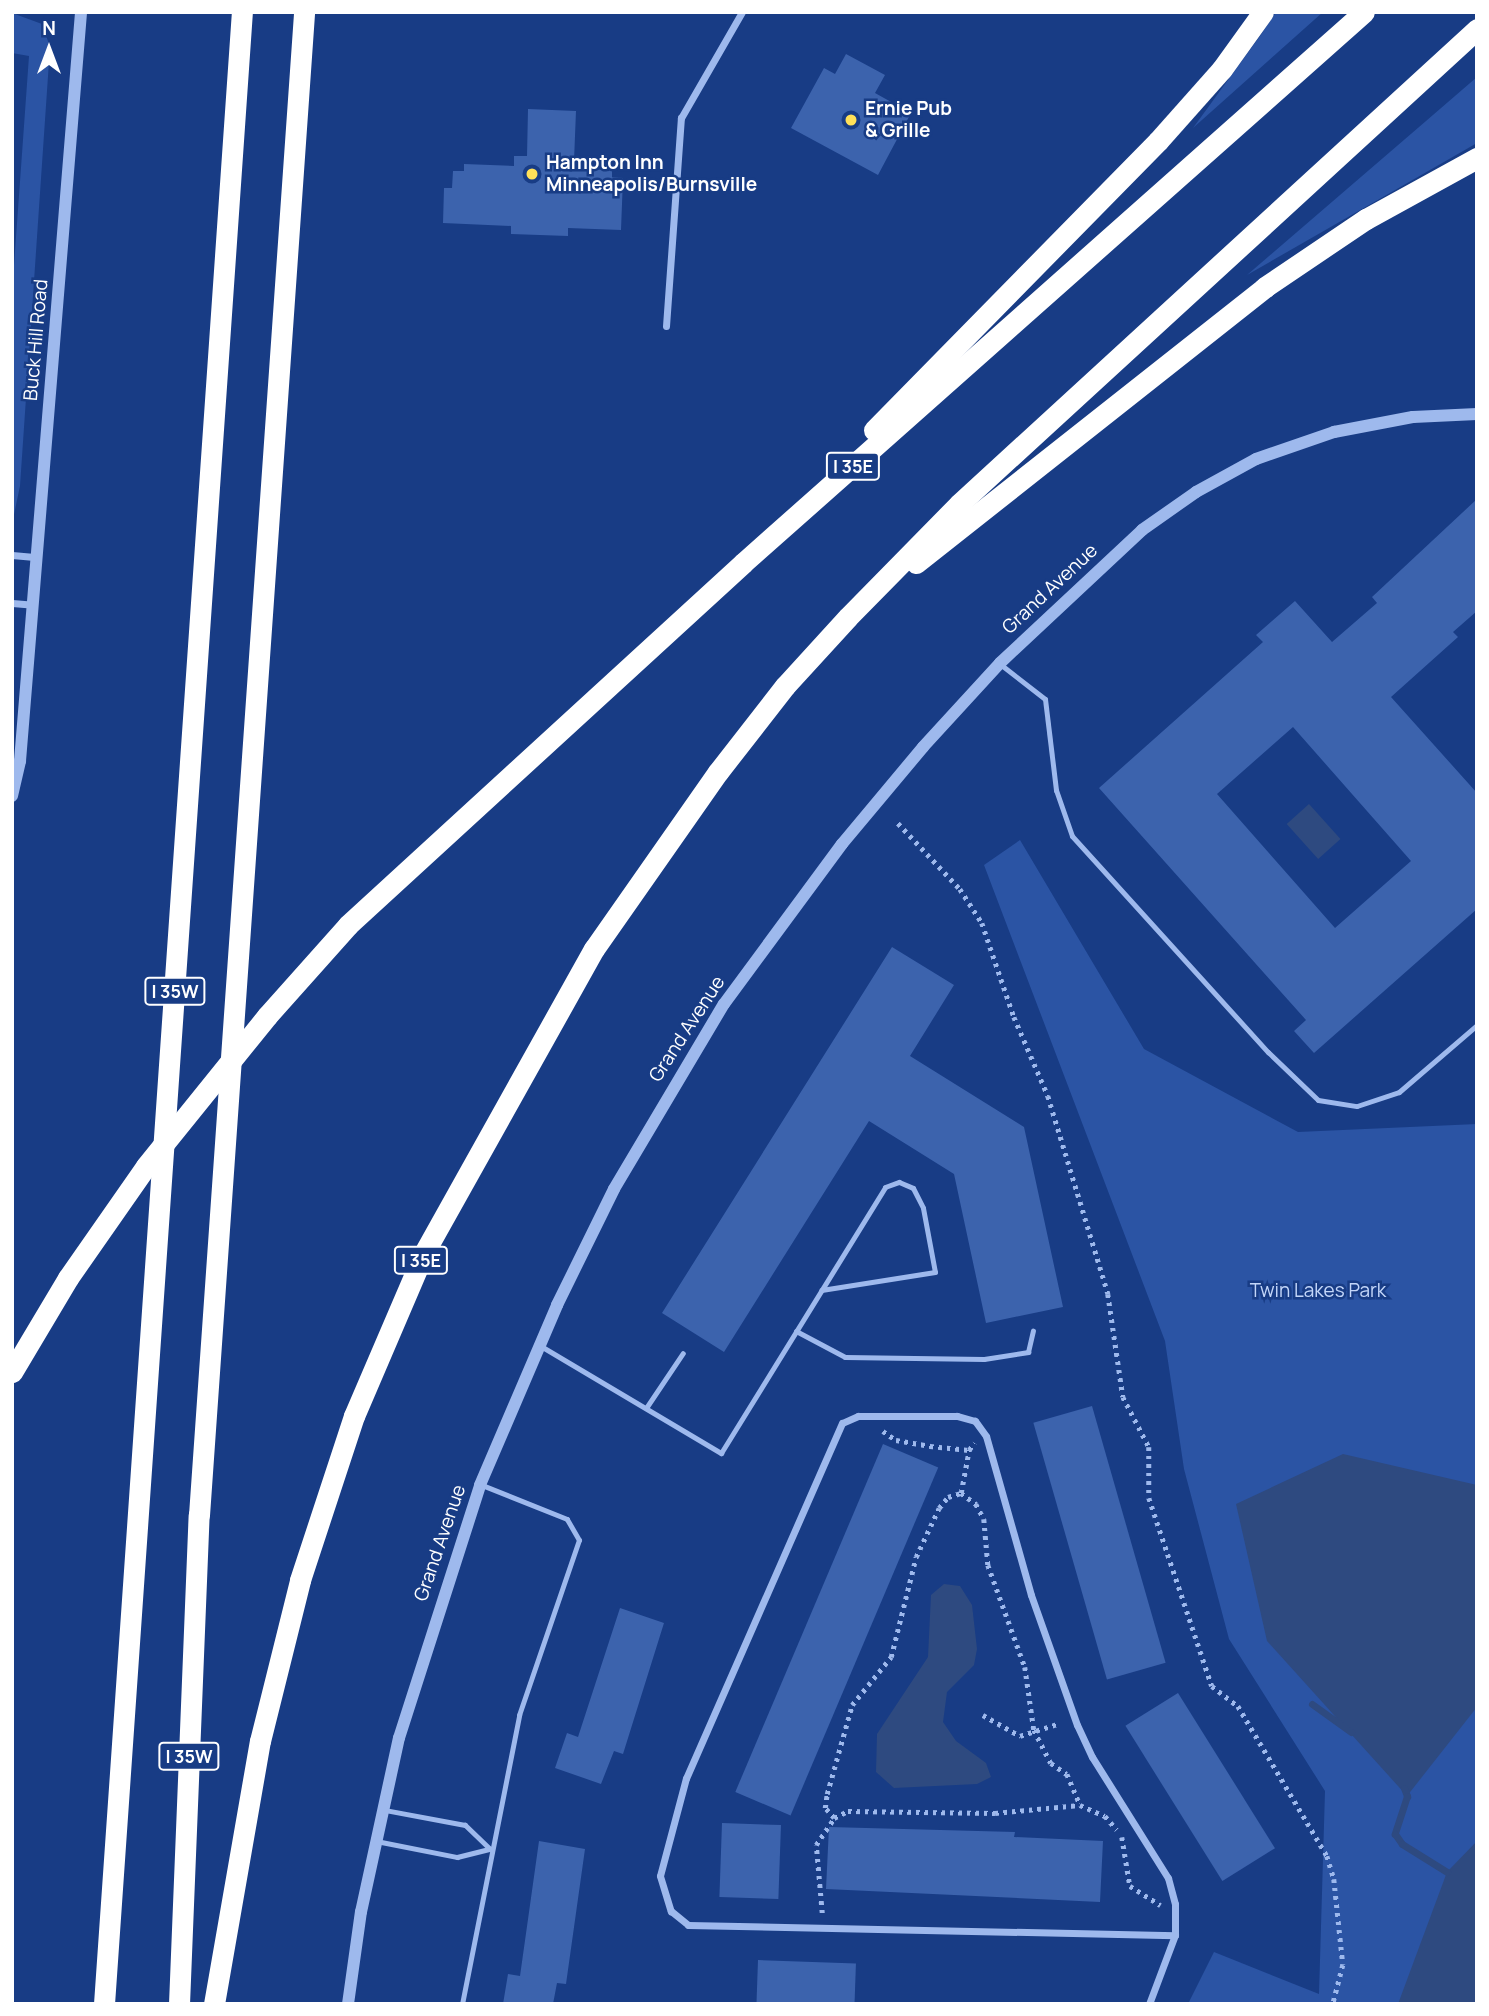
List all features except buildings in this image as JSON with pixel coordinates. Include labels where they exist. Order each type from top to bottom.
[{"type":"highway","name":"I 35W","points":[[104,2004],[242,12]]},
{"type":"highway","name":"I 35W","points":[[179,2000],[199,1515],[304,12]]},
{"type":"highway","points":[[743,563],[1158,141],[1263,12]]},
{"type":"highway","name":"I 35E","points":[[12,1372],[68,1278],[146,1166],[267,1016],[348,925],[743,563],[1364,12]]},
{"type":"highway","name":"I 35E","points":[[214,2004],[254,1768],[300,1580],[354,1416],[424,1253],[594,948],[718,772],[785,686],[848,617],[959,504],[1477,29]]},
{"type":"highway","points":[[848,617],[1265,287],[1366,219],[1477,158]]},
{"type":"street","name":"Buck Hill Road","points":[[12,796],[20,761],[81,12]]},
{"type":"street","points":[[666,326],[681,118],[742,12]]},
{"type":"street","name":"Grand Avenue","points":[[348,2004],[383,1809],[419,1668],[480,1485],[539,1345],[614,1189],[724,1004],[842,844],[1000,663],[1142,530],[1196,492],[1256,459],[1334,432],[1413,418],[1477,414]]},
{"type":"street","points":[[12,555],[37,556]]},
{"type":"street","points":[[12,603],[33,605]]},
{"type":"street","points":[[1149,2004],[1175,1935],[1175,1909],[1168,1878],[1092,1757],[1074,1719],[983,1432],[975,1422],[957,1416],[858,1416],[842,1423],[807,1495],[686,1778],[660,1877],[671,1911],[688,1925],[1175,1935]]},
{"type":"lane","points":[[1000,663],[1045,699],[1056,790],[1072,836],[1268,1052],[1318,1100],[1357,1106],[1399,1092],[1477,1025]]},
{"type":"lane","points":[[539,1345],[721,1452],[821,1290],[885,1187],[899,1182],[914,1188],[923,1208],[935,1272],[821,1290]]},
{"type":"lane","points":[[796,1331],[845,1357],[984,1359],[1028,1352],[1033,1331]]},
{"type":"lane","points":[[646,1408],[684,1353]]},
{"type":"lane","points":[[463,2004],[489,1849],[519,1715],[579,1540],[567,1519],[480,1485]]},
{"type":"lane","points":[[383,1809],[464,1825],[489,1849]]},
{"type":"lane","points":[[376,1841],[457,1857],[489,1849]]},
{"type":"path","points":[[898,823],[960,889],[982,923],[1014,1017],[1048,1096],[1108,1294],[1123,1397],[1149,1447],[1149,1498],[1213,1686],[1238,1706],[1327,1856],[1334,1879],[1343,1965],[1333,2004]]},
{"type":"path","points":[[882,1416],[884,1435],[896,1440],[969,1450]]},
{"type":"path","points":[[961,1493],[969,1450],[983,1432]]},
{"type":"path","points":[[961,1493],[976,1504],[985,1519],[988,1565],[1025,1667],[1034,1730],[1051,1763],[1067,1774],[1080,1805]]},
{"type":"path","points":[[834,1818],[825,1808],[827,1794],[852,1705],[891,1657],[916,1557],[939,1508],[948,1497],[961,1493]]},
{"type":"path","points":[[983,1715],[1020,1736],[1074,1719]]},
{"type":"path","points":[[821,1927],[816,1845],[834,1818],[848,1811],[995,1813],[1080,1805],[1105,1815],[1122,1835],[1130,1886],[1151,1902],[1175,1909]]},
{"type":"green space","points":[[1276,12],[1323,12],[1193,128],[1260,36]]},
{"type":"green space","points":[[12,13],[42,24],[50,47],[20,486],[12,524],[12,293],[29,56],[12,53]]},
{"type":"green space","points":[[1477,77],[1477,143],[1247,275],[1426,121]]},
{"type":"green space","name":"Twin Lakes Park","points":[[1020,840],[1144,1049],[1298,1132],[1477,1124],[1477,2004],[1188,2004],[1214,1952],[1319,1994],[1325,1791],[1229,1639],[1184,1469],[1165,1341],[984,865]]},
{"type":"shaded area","points":[[1309,804],[1340,839],[1318,859],[1287,824]]},
{"type":"shaded area","points":[[1343,1454],[1477,1485],[1477,1707],[1407,1796],[1267,1641],[1236,1504]]},
{"type":"shaded area","points":[[944,1584],[960,1586],[972,1605],[977,1649],[974,1665],[947,1692],[943,1722],[956,1741],[986,1763],[991,1777],[977,1784],[894,1788],[876,1772],[877,1734],[928,1657],[931,1595]]},
{"type":"shaded area","points":[[1477,1841],[1477,2004],[1398,2004],[1447,1872]]},
{"type":"waterway","points":[[1312,1704],[1351,1732]]},
{"type":"waterway","points":[[1404,1788],[1407,1796],[1395,1834],[1402,1844],[1447,1872]]},
{"type":"place","name":"Ernie Pub & Grille","points":[[851,120]]},
{"type":"place","name":"Hampton Inn Minneapolis/Burnsville","points":[[532,174]]}]
